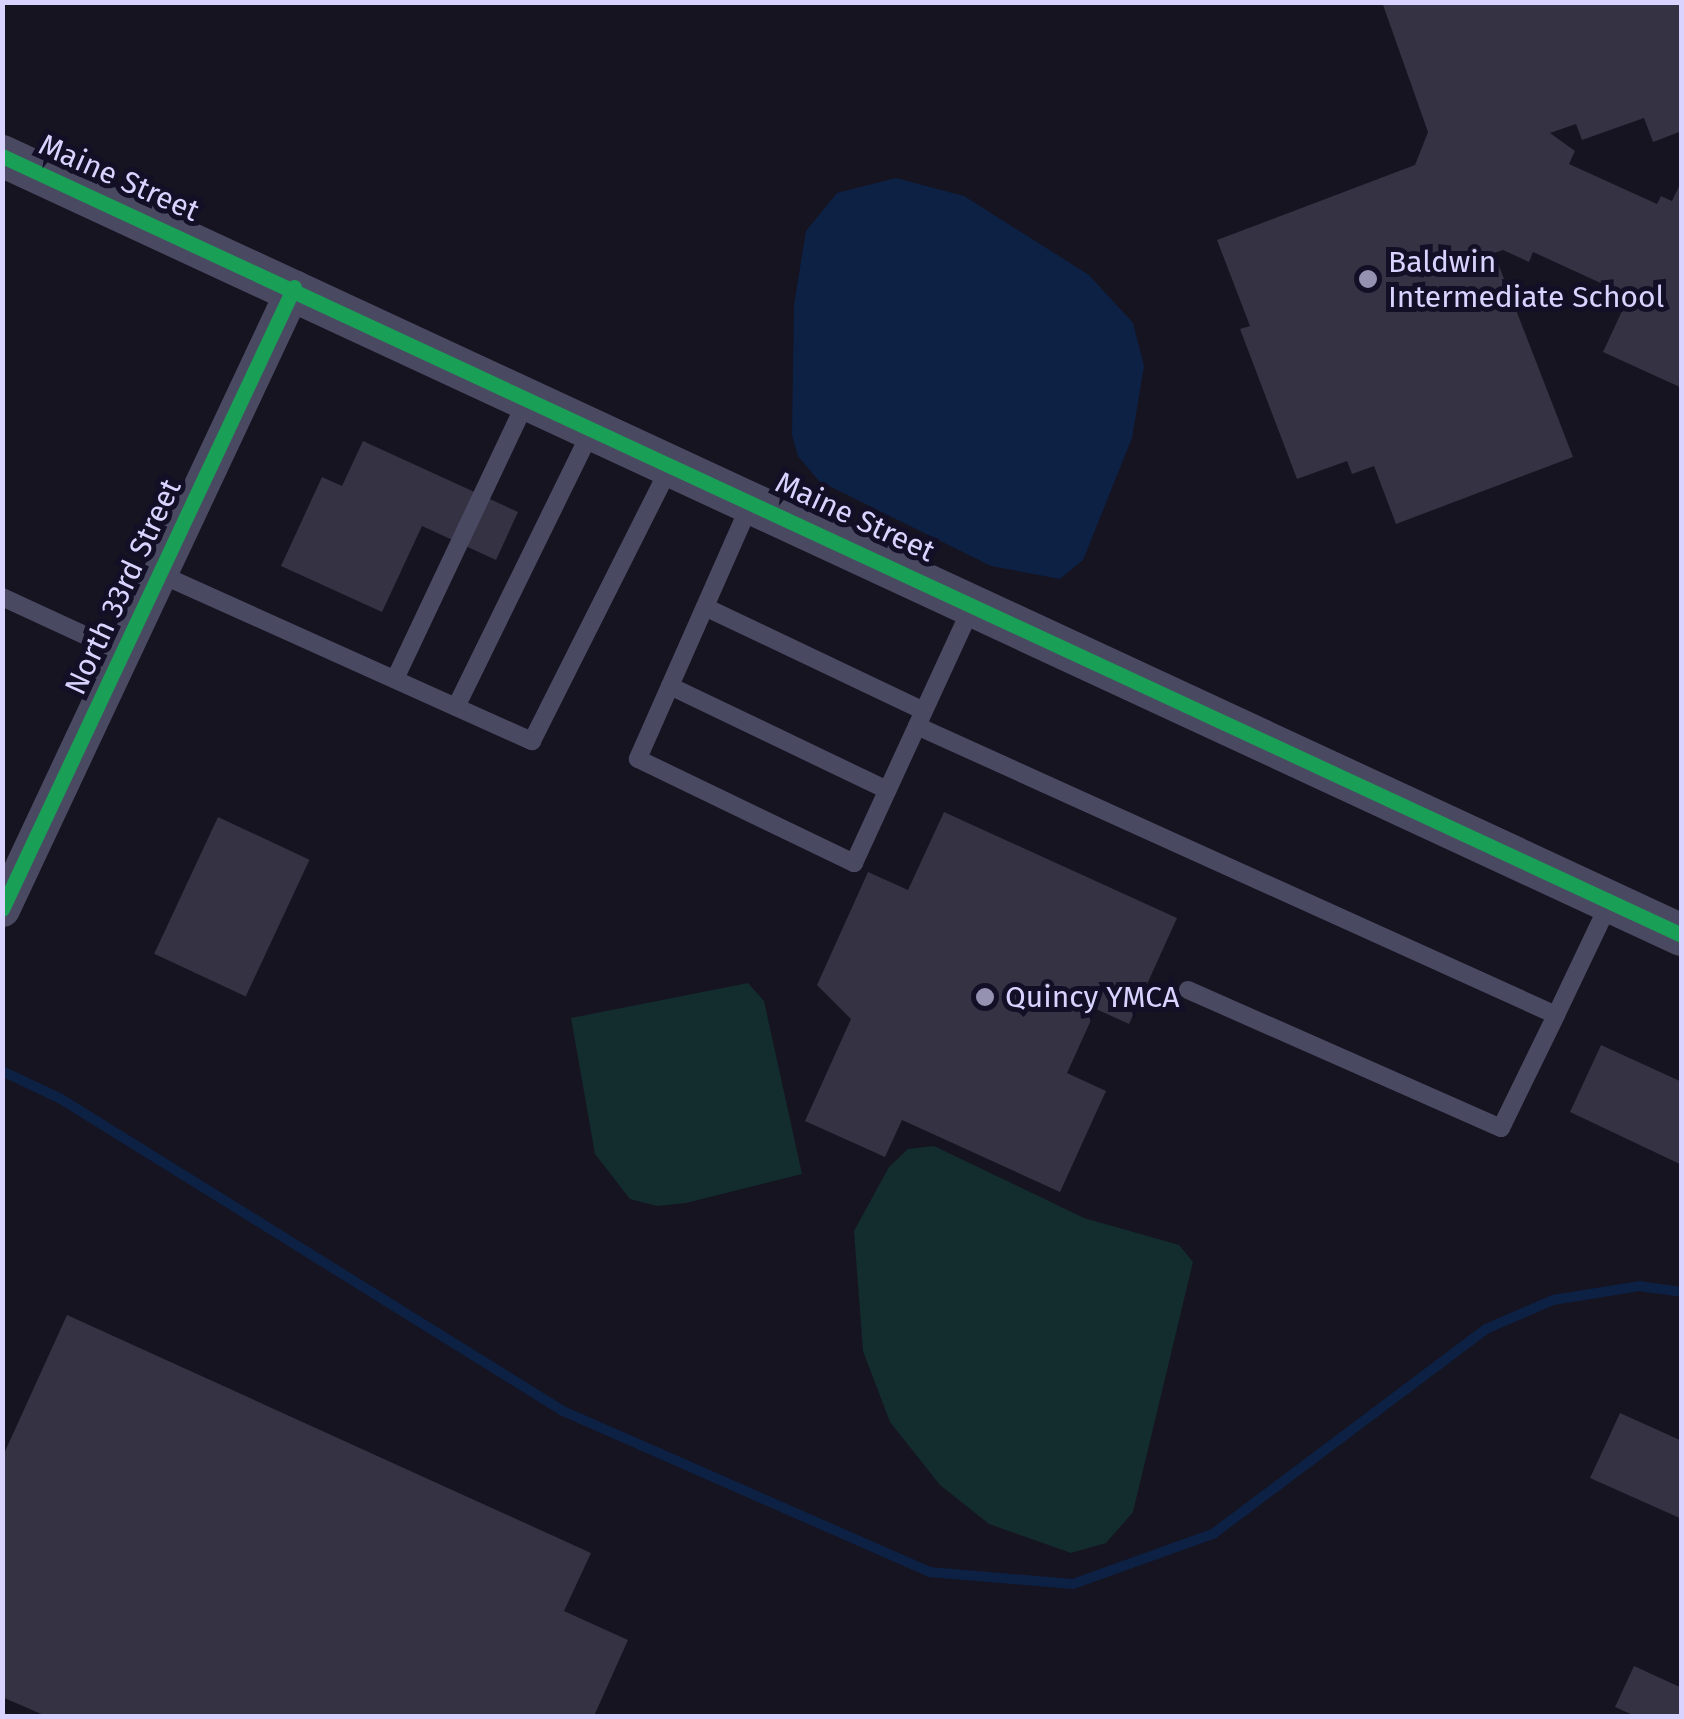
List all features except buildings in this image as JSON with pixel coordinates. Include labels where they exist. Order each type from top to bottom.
[{"type":"street","name":"Maine Street","points":[[2,156],[528,396],[1682,935]]},
{"type":"street","name":"North 33rd Street","points":[[2,909],[294,288]]},
{"type":"lane","points":[[395,679],[528,396]]},
{"type":"lane","points":[[456,707],[594,427]]},
{"type":"lane","points":[[160,574],[532,741],[672,463]]},
{"type":"lane","points":[[752,500],[638,759],[854,862],[974,603]]},
{"type":"lane","points":[[2,597],[123,652]]},
{"type":"lane","points":[[705,607],[920,718],[1556,1015]]},
{"type":"lane","points":[[670,686],[887,790]]},
{"type":"lane","points":[[1188,990],[1501,1128],[1610,902]]},
{"type":"green space","points":[[748,983],[764,1001],[802,1174],[686,1203],[657,1206],[630,1199],[595,1154],[571,1018]]},
{"type":"green space","points":[[934,1146],[1084,1218],[1179,1245],[1193,1262],[1133,1512],[1106,1543],[1071,1553],[989,1524],[940,1485],[890,1422],[863,1351],[854,1231],[889,1167],[908,1149]]},
{"type":"water","points":[[896,178],[964,196],[1089,275],[1133,323],[1144,366],[1132,438],[1083,560],[1060,579],[991,566],[819,481],[798,456],[792,435],[794,305],[806,231],[837,193]]},
{"type":"waterway","points":[[2,1071],[61,1099],[563,1411],[929,1572],[1073,1584],[1213,1534],[1486,1329],[1553,1300],[1639,1286],[1682,1292]]},
{"type":"cycle path","points":[[2,156],[1682,935]]},
{"type":"cycle path","points":[[2,909],[294,287]]},
{"type":"place","name":"Baldwin Intermediate School","points":[[1368,279]]},
{"type":"place","name":"Quincy YMCA","points":[[985,997]]}]
